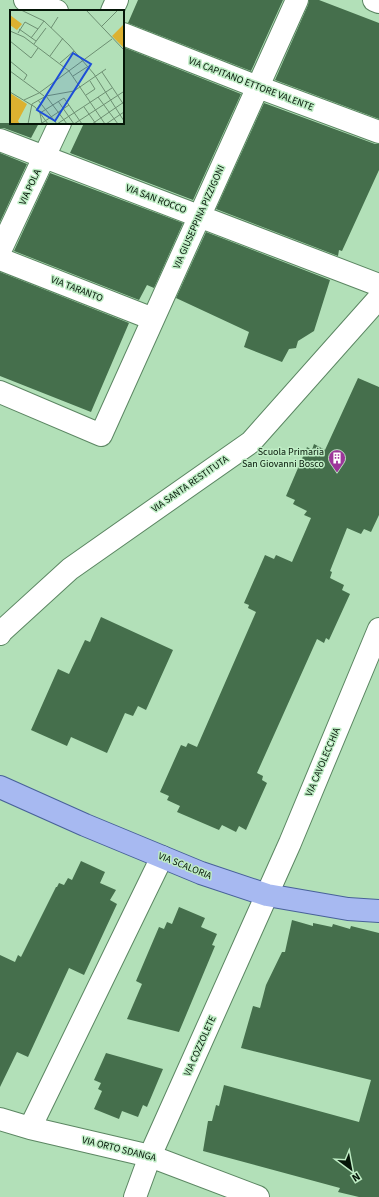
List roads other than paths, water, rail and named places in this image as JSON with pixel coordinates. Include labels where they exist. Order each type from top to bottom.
[{"type":"main road","name":"VIA SCALORIA","points":[[0,787],[85,825],[201,873],[267,896],[348,909],[379,911]]},
{"type":"street","points":[[25,0],[55,10]]},
{"type":"street","points":[[112,10],[117,0]]},
{"type":"street","name":"VIA GIUSEPPINA PIZZIGONI","points":[[0,392],[101,435],[297,0]]},
{"type":"street","points":[[374,0],[379,2]]},
{"type":"street","name":"VIA CAPITANO ETTORE VALENTE","points":[[124,34],[258,87],[379,132]]},
{"type":"street","name":"VIA POLA","points":[[0,251],[60,124]]},
{"type":"street","name":"VIA SAN ROCCO","points":[[0,140],[379,285]]},
{"type":"street","name":"VIA TARANTO","points":[[0,259],[153,318]]},
{"type":"street","name":"VIA SANTA RESTITUTA","points":[[0,634],[70,569],[251,442],[379,298]]},
{"type":"street","name":"VIA CAVOLECCHIA","points":[[267,896],[379,629]]},
{"type":"street","points":[[30,1128],[162,857]]},
{"type":"street","name":"VIA COZZOLETE","points":[[135,1197],[150,1156],[267,896]]},
{"type":"street","name":"VIA ORTO SDANGA","points":[[0,1119],[30,1128],[150,1156],[258,1197]]},
{"type":"place","name":"Scuola Primaria San Giovanni Bosco","points":[[337,473]]}]
